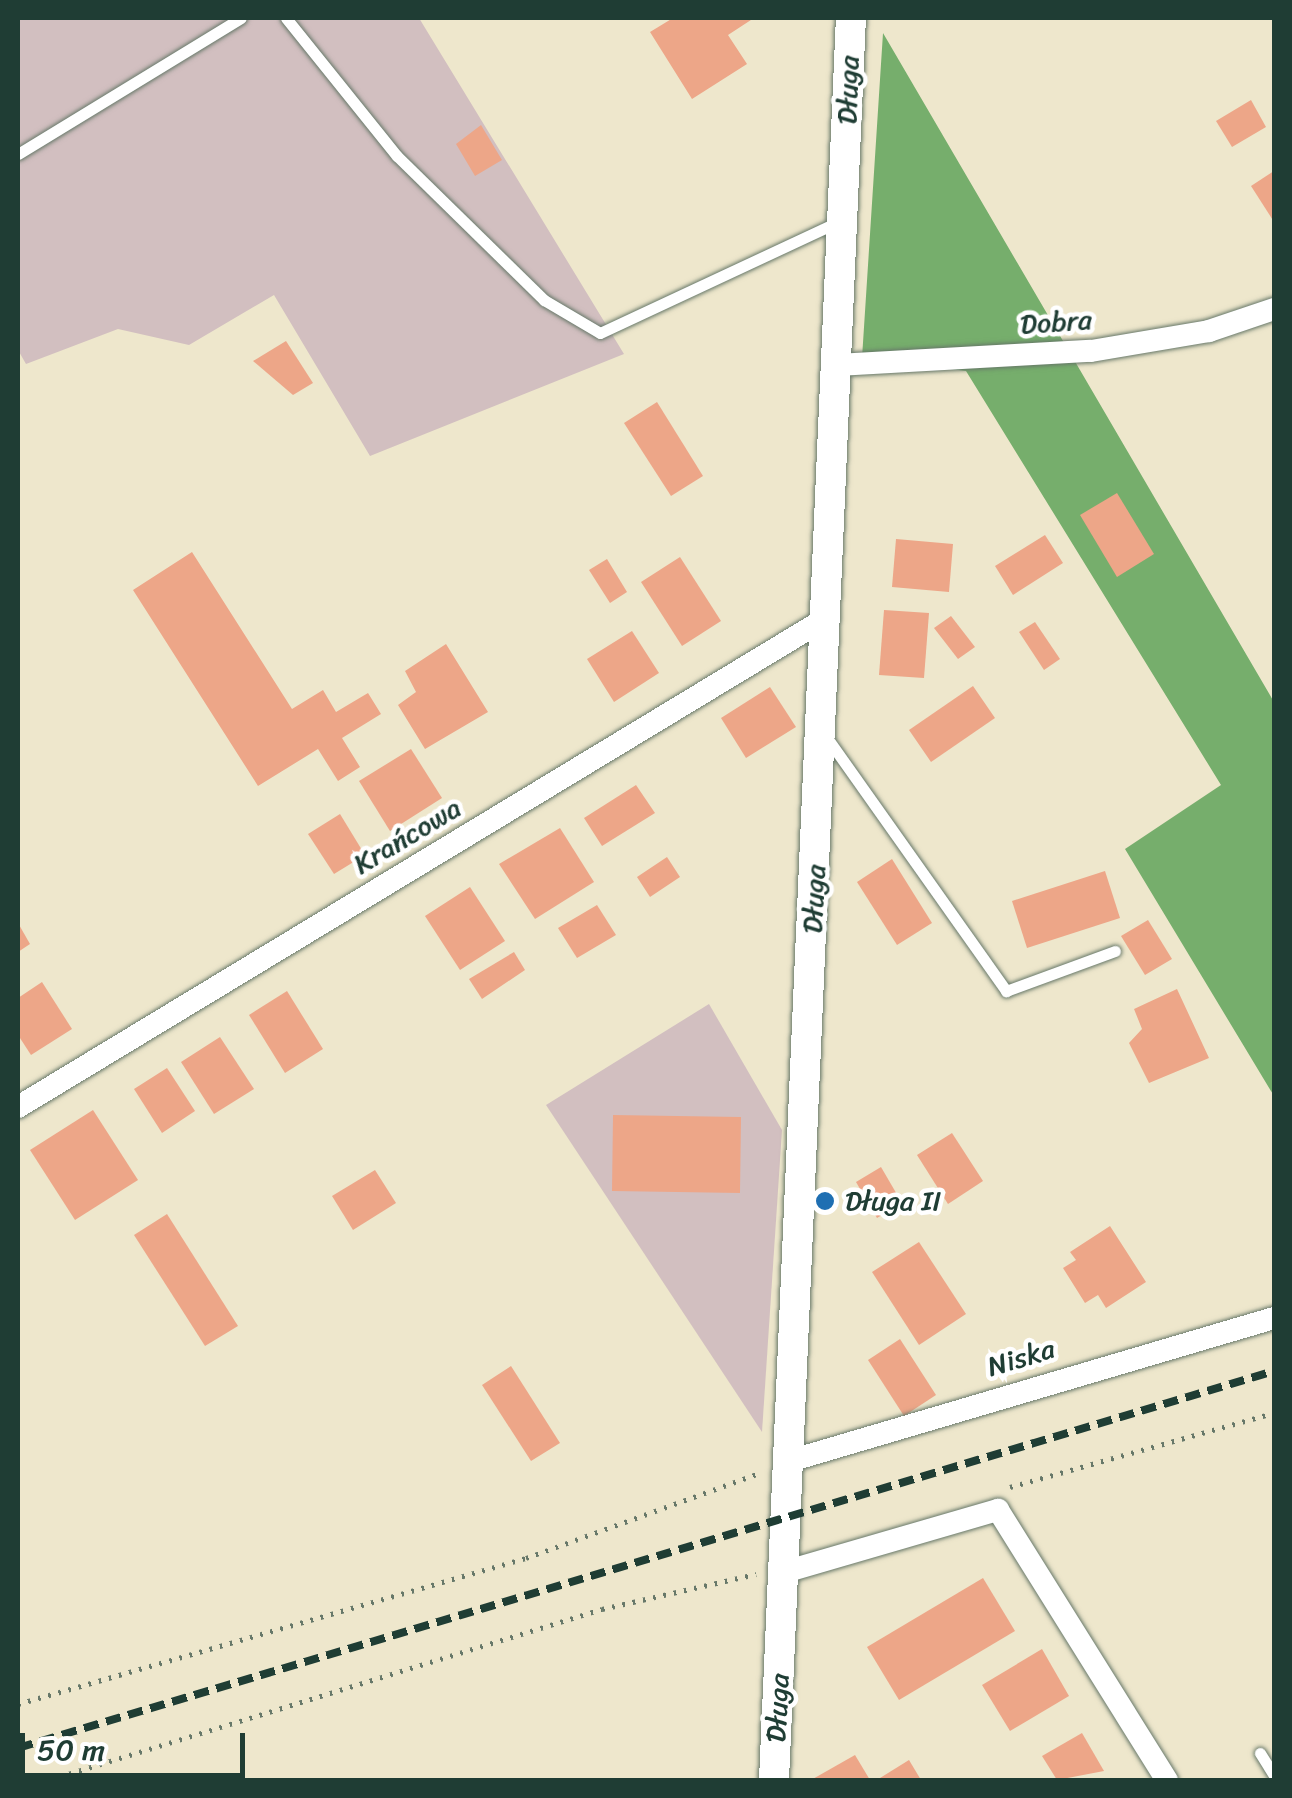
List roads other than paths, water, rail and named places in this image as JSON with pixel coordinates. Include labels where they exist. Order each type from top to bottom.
[{"type":"street","name":"Długa","points":[[774,1780],[828,617],[851,18]]},
{"type":"street","name":"Dobra","points":[[837,366],[1091,351],[1209,331],[1274,309]]},
{"type":"street","name":"Krańcowa","points":[[18,1107],[828,617]]},
{"type":"street","name":"Niska","points":[[786,1462],[1274,1318]]},
{"type":"street","points":[[784,1572],[998,1510],[1166,1780]]},
{"type":"lane","points":[[18,154],[241,18]]},
{"type":"lane","points":[[286,18],[397,156],[544,300],[600,333],[842,220]]},
{"type":"lane","points":[[822,731],[1006,990],[1114,951]]},
{"type":"lane","points":[[1260,1752],[1274,1776]]},
{"type":"railway","points":[[18,1748],[1274,1371]]},
{"type":"place","name":"Długa II","points":[[825,1201]]}]
